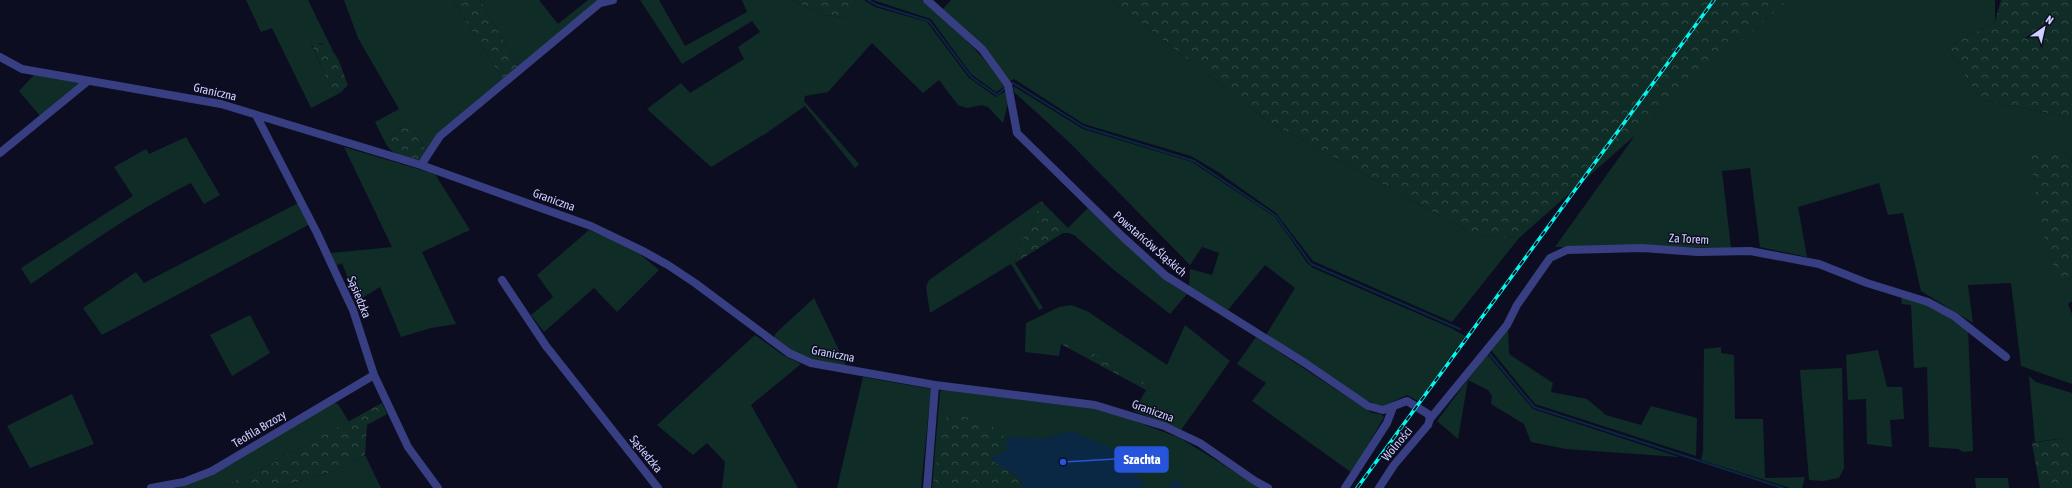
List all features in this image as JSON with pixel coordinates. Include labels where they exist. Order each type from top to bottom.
[{"type":"street","points":[[421,165],[440,136],[474,106],[600,3],[613,0]]},
{"type":"street","name":"Powstańców Śląskich","points":[[927,0],[982,49],[1001,75],[1010,92],[1017,133],[1124,238],[1166,276],[1305,363],[1368,406],[1383,410],[1392,408],[1406,401],[1429,417]]},
{"type":"street","name":"Graniczna","points":[[0,57],[22,69],[220,104],[421,165],[591,226],[641,250],[694,283],[745,322],[800,359],[811,363],[935,384],[1094,405],[1124,413],[1164,426],[1200,443],[1268,488]]},
{"type":"street","points":[[0,153],[88,81]]},
{"type":"street","name":"Sąsiedzka","points":[[256,115],[317,233],[353,310],[374,375],[408,447],[438,488]]},
{"type":"street","name":"Za Torem","points":[[1429,417],[1507,325],[1517,305],[1550,258],[1567,250],[1642,248],[1698,252],[1750,251],[1819,264],[1867,283],[1928,302],[1954,316],[2006,357]]},
{"type":"street","name":"Sąsiedzka","points":[[502,280],[546,346],[658,488]]},
{"type":"street","name":"Teofila Brzozy","points":[[151,488],[184,482],[212,471],[374,375]]},
{"type":"street","points":[[927,488],[935,384]]},
{"type":"street","points":[[1345,488],[1387,423],[1392,408]]},
{"type":"street","name":"Wolności","points":[[1379,488],[1394,465],[1428,425],[1429,417]]},
{"type":"green space","points":[[246,0],[308,0],[333,51],[321,43],[311,44],[332,90],[340,93],[311,108],[272,28],[261,32]]},
{"type":"green space","points":[[344,0],[453,0],[502,79],[437,134],[426,150],[408,122],[385,142],[375,122],[399,109],[358,38]]},
{"type":"green space","points":[[453,0],[480,0],[519,67],[502,79]]},
{"type":"green space","points":[[480,0],[539,0],[558,24],[588,0],[601,0],[519,67]]},
{"type":"green space","points":[[640,0],[659,0],[685,46],[747,12],[742,0],[791,0],[825,15],[844,17],[858,0],[864,0],[875,7],[927,22],[969,78],[996,97],[1006,91],[1009,99],[1003,123],[988,107],[982,105],[967,108],[958,105],[939,80],[923,93],[872,43],[828,92],[805,96],[804,101],[859,164],[855,168],[805,106],[765,134],[711,167],[647,109],[681,83],[690,93],[744,59],[738,47],[760,32],[752,21],[682,64]]},
{"type":"green space","points":[[791,0],[858,0],[844,17],[825,15]]},
{"type":"green space","points":[[873,0],[922,0],[977,51],[996,74],[1004,87],[996,92],[971,74],[931,19]]},
{"type":"green space","points":[[951,0],[1112,0],[1266,120],[1477,236],[1519,238],[1452,322],[1313,261],[1276,213],[1218,172],[1191,156],[1084,124],[1014,79],[1010,81],[990,54],[943,9]]},
{"type":"green space","points":[[1112,0],[1788,0],[1519,238],[1477,236],[1266,120]]},
{"type":"green space","points":[[1788,0],[1995,0],[1995,22],[1947,47],[1980,99],[2072,118],[2072,162],[2060,148],[2060,285],[2072,277],[2072,301],[2068,304],[2072,314],[2072,384],[2021,366],[2011,283],[1968,285],[1973,323],[1921,291],[1903,213],[1888,215],[1879,183],[1798,207],[1807,257],[1760,247],[1750,168],[1722,171],[1731,248],[1555,247],[1636,134]]},
{"type":"green space","points":[[2001,0],[2072,0],[2072,118],[1980,99],[1947,47],[1995,22]]},
{"type":"green space","points":[[311,43],[327,46],[336,56],[348,85],[340,93],[332,91]]},
{"type":"green space","points":[[34,75],[79,83],[79,86],[41,117],[19,91]]},
{"type":"green space","points":[[1013,86],[1083,129],[1192,162],[1275,217],[1308,264],[1313,268],[1451,328],[1465,336],[1418,401],[1407,395],[1381,407],[1358,396],[1266,335],[1295,288],[1265,265],[1228,310],[1189,287],[1190,269],[1212,275],[1219,253],[1202,247],[1190,265],[1069,142],[1014,92]]},
{"type":"green space","points":[[408,122],[426,150],[422,158],[418,160],[395,153],[385,142]]},
{"type":"green space","points":[[186,137],[220,195],[204,204],[191,183],[129,218],[31,284],[21,268],[133,196],[114,167],[146,149],[149,154]]},
{"type":"green space","points":[[344,147],[435,174],[470,230],[422,252],[456,324],[431,328],[401,337],[380,287],[357,301],[342,263],[335,266],[331,253],[392,247]]},
{"type":"green space","points":[[2060,148],[2072,162],[2072,277],[2060,285],[2040,224],[2030,152]]},
{"type":"green space","points":[[1041,201],[1030,229],[1018,245],[1015,263],[1043,308],[1039,310],[1011,264],[930,313],[926,287],[929,280]]},
{"type":"green space","points":[[1041,201],[1068,228],[1068,233],[1063,233],[1015,263],[1018,245],[1030,229]]},
{"type":"green space","points":[[300,202],[310,224],[102,335],[83,308],[136,272],[144,283]]},
{"type":"green space","points":[[1088,208],[1168,282],[1187,294],[1170,314],[1114,270],[1074,235],[1068,233],[1068,228]]},
{"type":"green space","points":[[589,230],[634,249],[659,270],[617,312],[594,288],[544,332],[531,315],[553,297],[537,275]]},
{"type":"green space","points":[[1901,297],[1927,304],[1968,328],[1973,451],[1963,452],[1958,449],[1929,447],[1927,367],[1914,368],[1911,305],[1902,304]]},
{"type":"green space","points":[[814,298],[846,365],[807,359],[776,342],[774,336],[777,332]]},
{"type":"green space","points":[[1071,305],[1087,311],[1167,365],[1185,325],[1230,361],[1181,430],[1134,411],[1149,385],[1062,337],[1059,356],[1025,352],[1026,323],[1059,307]]},
{"type":"green space","points":[[250,315],[270,353],[232,376],[210,335]]},
{"type":"green space","points":[[1508,329],[1509,354],[1553,383],[1551,392],[1587,399],[1606,415],[1641,425],[1651,406],[1697,418],[1696,456],[1535,404],[1491,350]]},
{"type":"green space","points":[[755,335],[783,355],[801,364],[751,405],[798,488],[722,488],[725,462],[707,443],[693,455],[657,425]]},
{"type":"green space","points":[[1062,336],[1149,385],[1146,390],[1059,343]]},
{"type":"green space","points":[[1256,337],[1372,413],[1381,414],[1384,417],[1352,473],[1252,401],[1266,383],[1237,364]]},
{"type":"green space","points":[[1721,347],[1721,353],[1734,355],[1735,419],[1763,419],[1765,478],[1805,477],[1802,488],[1790,488],[1701,460],[1703,452],[1704,349]]},
{"type":"green space","points":[[1878,350],[1887,387],[1902,387],[1904,419],[1890,420],[1892,447],[1867,444],[1866,399],[1848,400],[1846,355]]},
{"type":"green space","points":[[1487,354],[1533,409],[1679,457],[1566,449],[1531,442],[1524,424],[1491,404],[1492,396],[1488,390],[1468,380],[1458,439],[1437,421]]},
{"type":"green space","points":[[1842,368],[1844,468],[1839,478],[1823,481],[1809,480],[1800,370]]},
{"type":"green space","points":[[2029,376],[2036,382],[2072,393],[2072,437],[2035,442]]},
{"type":"green space","points":[[863,377],[931,389],[921,488],[837,488]]},
{"type":"green space","points":[[947,389],[1100,408],[1180,438],[1261,488],[932,488],[940,391]]},
{"type":"green space","points":[[72,394],[94,444],[30,468],[7,426]]},
{"type":"green space","points":[[333,402],[338,404],[349,422],[273,463],[220,488],[174,488],[181,487],[215,473]]},
{"type":"green space","points":[[382,403],[387,414],[367,425],[365,455],[335,471],[278,488],[220,488],[273,463]]},
{"type":"green space","points":[[952,412],[994,427],[1006,438],[1007,450],[991,459],[1019,478],[1023,488],[933,488],[943,421]]},
{"type":"green space","points":[[2072,437],[2072,488],[2040,488],[2032,443]]},
{"type":"green space","points":[[365,455],[381,488],[278,488],[335,471]]},
{"type":"green space","points":[[1975,478],[2008,478],[2009,488],[1976,488]]},
{"type":"water","points":[[1071,431],[1116,450],[1130,459],[1134,475],[1144,482],[1141,488],[1023,488],[1019,478],[990,459],[1007,450],[1006,438],[1018,437],[1043,439]]},
{"type":"water","points":[[1174,479],[1185,488],[1168,488]]},
{"type":"waterway","points":[[868,0],[877,5],[929,21],[971,77],[997,95],[1004,89]]},
{"type":"waterway","points":[[1011,85],[1013,83],[1084,127],[1194,161],[1276,216],[1311,264],[1460,329]]},
{"type":"waterway","points":[[1488,352],[1534,407],[1783,488]]},
{"type":"railway","points":[[1357,488],[1714,0]]},
{"type":"place","name":"Szachta","points":[[1063,462]]}]
